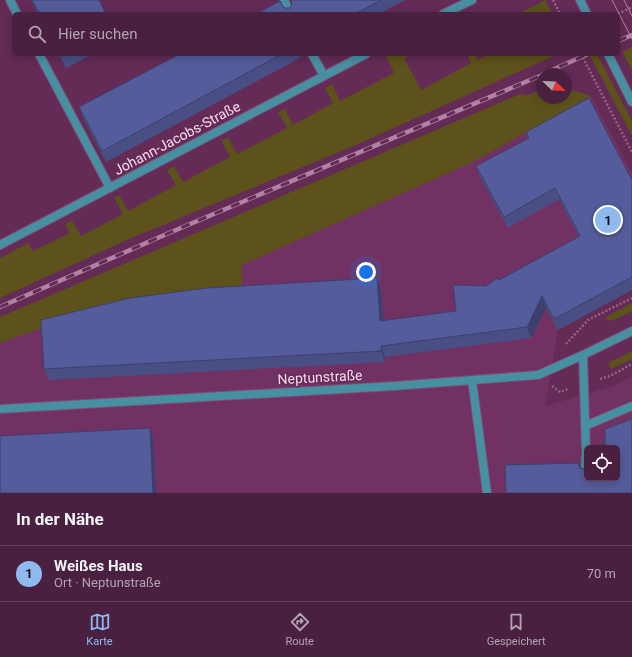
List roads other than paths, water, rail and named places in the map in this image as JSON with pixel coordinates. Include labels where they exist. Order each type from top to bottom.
[{"type":"street","points":[[10,0],[17,12]]},
{"type":"street","points":[[284,0],[290,12]]},
{"type":"street","points":[[447,12],[472,0]]},
{"type":"street","points":[[580,0],[586,12]]},
{"type":"street","points":[[40,56],[110,188]]},
{"type":"street","points":[[313,56],[324,76]]},
{"type":"street","name":"Johann-Jacobs-Straße","points":[[0,245],[362,56]]},
{"type":"street","points":[[609,56],[632,102]]},
{"type":"street","name":"Neptunstraße","points":[[0,409],[378,387],[538,375],[632,331]]},
{"type":"street","points":[[583,355],[585,445]]},
{"type":"street","points":[[472,380],[487,493]]},
{"type":"street","points":[[585,426],[632,406]]},
{"type":"tram line","points":[[612,0],[618,12]]},
{"type":"tram line","points":[[624,0],[632,16]]},
{"type":"tram line","points":[[620,16],[632,39]]},
{"type":"railway","points":[[620,40],[632,35]]},
{"type":"railway","points":[[556,68],[584,56]]},
{"type":"railway","points":[[0,307],[169,233],[536,78]]},
{"type":"place","name":"Weißes Haus","points":[[608,220]]}]
